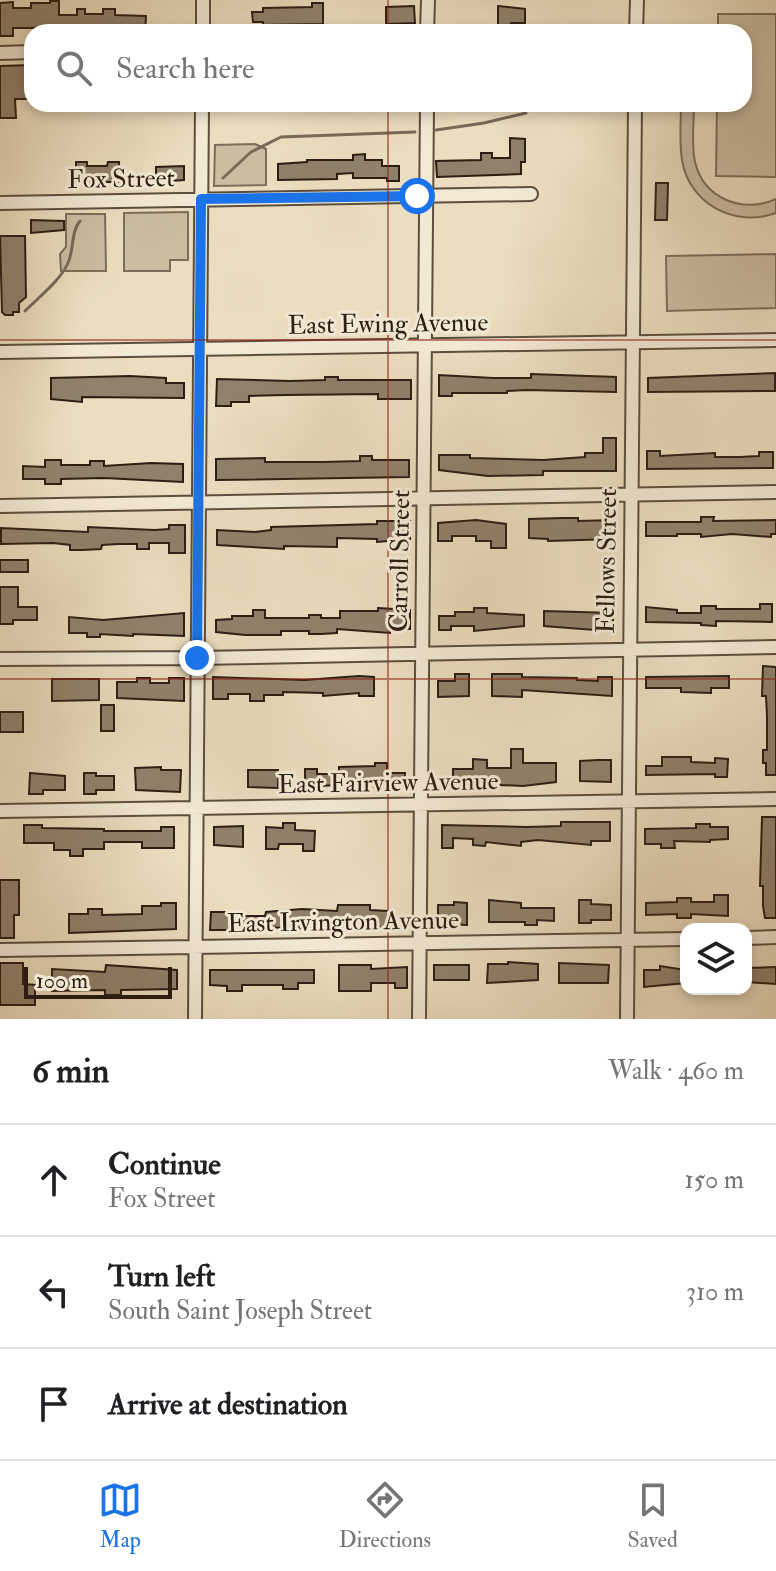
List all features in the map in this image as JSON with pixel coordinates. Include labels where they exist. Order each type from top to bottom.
[{"type":"street","points":[[203,0],[203,24]]},
{"type":"street","points":[[427,24],[428,0]]},
{"type":"street","points":[[636,24],[637,0]]},
{"type":"street","points":[[0,53],[24,52]]},
{"type":"street","points":[[195,1019],[202,112]]},
{"type":"street","name":"Carroll Street","points":[[419,1019],[427,112]]},
{"type":"street","name":"Fellows Street","points":[[627,1019],[635,112]]},
{"type":"street","name":"Fox Street","points":[[0,203],[531,194]]},
{"type":"street","name":"East Ewing Avenue","points":[[0,352],[776,340]]},
{"type":"street","points":[[0,506],[776,492]]},
{"type":"street","points":[[0,659],[776,647]]},
{"type":"street","name":"East Fairview Avenue","points":[[0,811],[776,799]]},
{"type":"street","points":[[752,938],[776,937]]},
{"type":"street","name":"East Irvington Avenue","points":[[0,950],[680,939]]},
{"type":"shaded area","points":[[718,14],[776,14],[776,177],[716,176],[717,112],[752,112],[752,24],[718,24]]},
{"type":"shaded area","points":[[681,112],[694,112],[695,162],[707,186],[726,200],[738,204],[751,205],[776,199],[776,213],[745,217],[716,209],[704,200],[686,176],[680,139]]},
{"type":"shaded area","points":[[255,144],[266,149],[266,185],[214,186],[215,145]]},
{"type":"shaded area","points":[[188,212],[188,260],[170,260],[170,271],[124,271],[124,213]]},
{"type":"shaded area","points":[[66,214],[105,214],[106,271],[61,271],[60,254],[66,247]]},
{"type":"shaded area","points":[[776,254],[776,308],[667,311],[666,256]]},
{"type":"building","points":[[59,1],[59,15],[77,15],[77,9],[85,9],[85,14],[103,14],[103,9],[115,9],[115,15],[146,16],[146,24],[24,24],[24,28],[13,28],[13,36],[0,36],[0,3],[13,2],[13,8],[31,8],[31,3]]},
{"type":"building","points":[[312,3],[323,3],[323,24],[253,22],[252,12],[263,12],[263,8],[312,7]]},
{"type":"building","points":[[414,6],[415,23],[386,24],[386,7]]},
{"type":"building","points":[[498,6],[525,9],[525,23],[498,24]]},
{"type":"building","points":[[24,65],[24,99],[15,99],[16,118],[0,118],[0,66]]},
{"type":"building","points":[[510,138],[525,139],[525,162],[521,162],[521,174],[437,177],[436,161],[481,160],[481,153],[492,153],[492,158],[510,158]]},
{"type":"building","points":[[365,154],[365,160],[382,160],[382,166],[399,166],[399,181],[353,178],[353,173],[337,174],[337,179],[278,180],[278,164],[307,160],[353,160],[353,155]]},
{"type":"building","points":[[76,162],[87,162],[87,166],[107,166],[108,162],[119,162],[118,182],[76,182]]},
{"type":"building","points":[[184,166],[184,180],[156,182],[156,167]]},
{"type":"building","points":[[656,183],[668,183],[667,220],[655,220]]},
{"type":"building","points":[[31,220],[64,221],[64,230],[31,233]]},
{"type":"building","points":[[0,236],[25,236],[26,297],[19,303],[19,312],[13,312],[13,315],[2,312]]},
{"type":"building","points":[[775,373],[775,391],[648,392],[648,378]]},
{"type":"building","points":[[531,374],[616,377],[616,392],[526,390],[439,396],[439,375],[531,378]]},
{"type":"building","points":[[325,377],[338,377],[338,380],[411,380],[411,399],[378,399],[378,394],[249,396],[249,402],[216,406],[217,379],[290,381],[325,380]]},
{"type":"building","points":[[51,378],[166,378],[166,383],[184,383],[184,398],[82,397],[82,402],[51,399]]},
{"type":"building","points":[[603,438],[616,438],[616,471],[543,471],[543,475],[488,476],[439,470],[439,455],[543,460],[585,457],[585,453],[603,453]]},
{"type":"building","points":[[647,451],[660,451],[660,456],[715,453],[715,457],[759,456],[759,452],[773,452],[773,468],[647,469]]},
{"type":"building","points":[[360,456],[372,456],[372,460],[409,460],[409,477],[216,480],[216,459],[323,462],[360,461]]},
{"type":"building","points":[[45,460],[61,460],[61,465],[90,465],[90,461],[104,461],[104,466],[183,464],[183,482],[104,478],[61,479],[61,484],[45,484],[45,479],[23,479],[23,466],[45,467]]},
{"type":"building","points":[[701,517],[714,517],[713,521],[776,520],[776,534],[771,534],[771,537],[732,534],[646,536],[646,522],[701,522]]},
{"type":"building","points":[[578,518],[578,521],[614,520],[614,539],[548,541],[529,538],[529,519]]},
{"type":"building","points":[[476,520],[506,524],[506,548],[491,548],[491,541],[476,541],[476,536],[452,536],[452,541],[438,541],[438,523]]},
{"type":"building","points":[[377,521],[410,521],[410,539],[377,542],[377,539],[337,538],[337,547],[284,546],[284,549],[217,545],[217,530],[255,532],[271,530],[271,527],[377,524]]},
{"type":"building","points":[[169,525],[185,525],[185,553],[169,553],[169,543],[149,543],[149,549],[137,549],[137,544],[118,544],[82,550],[70,550],[70,545],[53,543],[1,544],[1,528],[88,532],[88,527],[155,530],[169,529]]},
{"type":"building","points":[[0,560],[28,560],[28,572],[0,572]]},
{"type":"building","points":[[0,587],[18,587],[18,607],[37,607],[37,620],[13,620],[13,624],[0,624]]},
{"type":"building","points":[[760,604],[772,604],[772,622],[716,621],[716,626],[646,622],[646,607],[677,610],[677,613],[701,613],[701,606],[760,609]]},
{"type":"building","points":[[378,608],[410,610],[410,629],[390,628],[390,633],[337,629],[337,633],[321,634],[281,631],[281,635],[216,632],[216,620],[253,616],[253,610],[265,610],[265,618],[321,615],[321,618],[340,618],[340,611],[378,611]]},
{"type":"building","points":[[474,608],[487,608],[487,613],[524,615],[524,626],[474,631],[474,626],[451,626],[451,630],[439,630],[439,616],[474,612]]},
{"type":"building","points":[[544,611],[613,613],[613,626],[595,626],[595,630],[544,626]]},
{"type":"building","points":[[184,613],[184,636],[100,634],[100,637],[87,637],[87,633],[69,633],[69,617],[103,620]]},
{"type":"building","points":[[763,666],[776,667],[776,775],[766,775],[766,763],[763,763],[763,750],[767,750],[767,716],[766,696],[762,696]]},
{"type":"building","points":[[455,674],[469,674],[469,696],[438,697],[438,681],[455,681]]},
{"type":"building","points":[[492,674],[598,681],[598,677],[612,677],[612,696],[522,690],[522,697],[492,696]]},
{"type":"building","points":[[729,676],[729,688],[711,688],[711,693],[681,692],[681,688],[646,688],[646,677]]},
{"type":"building","points":[[213,677],[304,680],[374,677],[374,696],[283,692],[283,695],[264,695],[264,701],[250,701],[250,694],[228,694],[228,699],[213,699]]},
{"type":"building","points":[[137,678],[150,678],[150,683],[169,683],[169,678],[184,678],[184,701],[117,698],[117,682],[137,682]]},
{"type":"building","points":[[52,679],[99,679],[99,700],[52,701]]},
{"type":"building","points":[[101,705],[114,705],[114,731],[101,731]]},
{"type":"building","points":[[0,712],[23,712],[23,732],[0,732]]},
{"type":"building","points":[[511,749],[523,749],[523,763],[556,763],[556,782],[523,786],[453,783],[453,769],[473,769],[473,759],[487,760],[487,768],[511,768]]},
{"type":"building","points":[[662,757],[691,757],[691,762],[715,763],[715,758],[728,759],[727,777],[715,777],[715,774],[646,775],[646,766],[662,766]]},
{"type":"building","points":[[611,760],[611,782],[580,781],[580,761]]},
{"type":"building","points":[[375,763],[387,763],[387,773],[405,773],[404,788],[374,787],[374,780],[305,787],[305,769],[317,769],[317,774],[339,774],[339,767],[375,766]]},
{"type":"building","points":[[161,767],[161,770],[181,770],[180,792],[136,790],[135,768]]},
{"type":"building","points":[[248,770],[278,770],[278,788],[248,787]]},
{"type":"building","points":[[30,773],[65,776],[65,790],[43,790],[43,794],[29,794]]},
{"type":"building","points":[[84,773],[114,776],[114,790],[84,794]]},
{"type":"building","points":[[762,817],[776,817],[776,918],[765,918],[763,886],[760,886]]},
{"type":"building","points":[[561,822],[610,822],[610,841],[591,841],[591,845],[538,840],[521,842],[521,846],[486,842],[485,846],[473,845],[473,839],[453,838],[453,848],[442,848],[442,825],[526,827],[561,826]]},
{"type":"building","points":[[283,823],[295,823],[295,830],[315,831],[314,851],[303,851],[303,844],[279,844],[278,849],[266,849],[266,827],[283,828]]},
{"type":"building","points":[[696,824],[728,827],[728,839],[674,841],[675,848],[645,844],[645,829],[696,828]]},
{"type":"building","points":[[24,825],[104,831],[161,831],[161,827],[174,827],[174,848],[142,848],[142,842],[104,842],[104,849],[83,849],[83,856],[70,856],[70,850],[54,850],[54,843],[24,843]]},
{"type":"building","points":[[243,826],[243,847],[214,845],[214,827]]},
{"type":"building","points":[[0,880],[19,880],[19,915],[14,915],[14,938],[0,938]]},
{"type":"building","points":[[714,895],[728,895],[728,916],[691,914],[691,918],[677,918],[677,914],[646,915],[646,903],[677,902],[677,898],[691,898],[691,902],[714,902]]},
{"type":"building","points":[[489,900],[521,903],[521,908],[554,908],[554,921],[537,920],[537,925],[489,922]]},
{"type":"building","points":[[579,900],[611,905],[611,920],[579,923]]},
{"type":"building","points":[[454,902],[467,903],[467,925],[438,924],[438,905],[454,905]]},
{"type":"building","points":[[161,903],[176,903],[176,929],[69,933],[69,914],[88,914],[88,909],[102,909],[102,915],[142,914],[142,906],[161,906]]},
{"type":"building","points":[[338,905],[370,905],[370,910],[388,911],[388,927],[210,930],[211,912],[265,916],[266,912],[302,909],[337,911]]},
{"type":"building","points":[[0,963],[23,963],[23,984],[35,985],[35,1005],[0,1005]]},
{"type":"building","points":[[559,963],[609,965],[608,983],[559,983]]},
{"type":"building","points":[[488,964],[538,964],[538,980],[487,983]]},
{"type":"building","points":[[106,965],[177,970],[177,989],[121,990],[121,995],[105,995],[105,990],[52,991],[52,969],[105,972]]},
{"type":"building","points":[[339,965],[371,965],[371,969],[407,967],[407,988],[395,988],[395,983],[371,983],[371,991],[339,991]]},
{"type":"building","points":[[434,965],[469,965],[469,980],[434,980]]},
{"type":"building","points":[[660,966],[680,969],[680,984],[644,987],[644,970],[660,970]]},
{"type":"building","points":[[776,967],[776,984],[752,982],[752,968]]},
{"type":"building","points":[[210,970],[314,970],[314,983],[298,983],[298,989],[283,989],[283,985],[242,985],[242,991],[227,991],[227,986],[210,985]]},
{"type":"waterway","points":[[436,130],[526,113]]},
{"type":"waterway","points":[[223,178],[251,152],[281,137],[415,132]]},
{"type":"waterway","points":[[25,311],[64,270],[80,221]]},
{"type":"route","points":[[197,658],[201,199],[417,196]]}]
